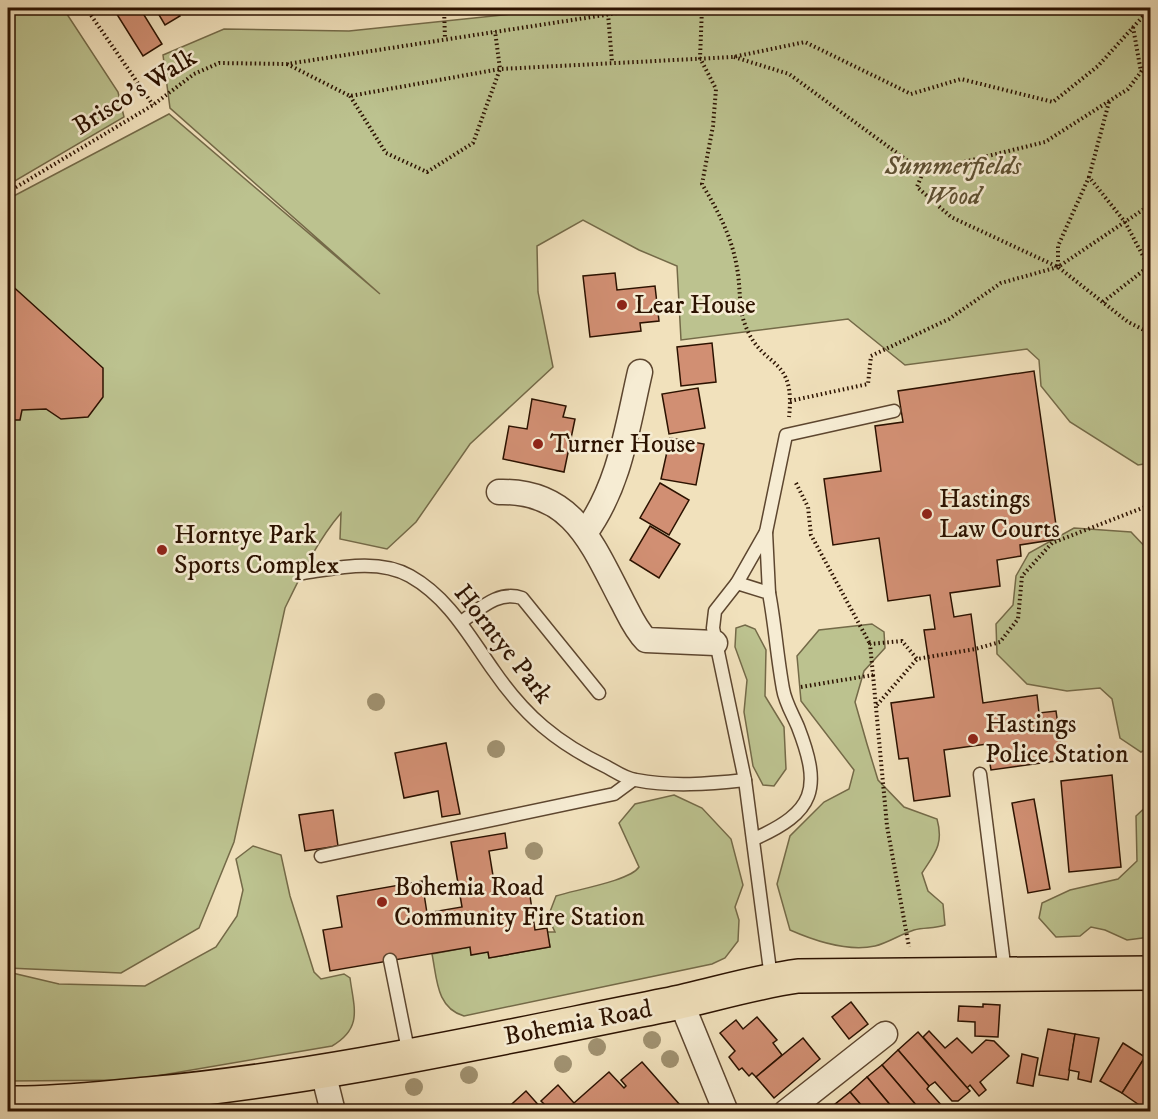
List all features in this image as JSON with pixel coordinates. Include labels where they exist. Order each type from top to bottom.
[{"type":"highway","name":"Bohemia Road","points":[[24,1106],[221,1087],[323,1072],[681,1002],[771,980],[798,976],[1150,973]]},
{"type":"street","points":[[585,533],[604,504],[616,479],[640,372]]},
{"type":"street","points":[[499,492],[522,492],[553,503],[570,516],[585,533],[634,623],[646,640],[715,643]]},
{"type":"street","points":[[681,1002],[723,1110]]},
{"type":"street","points":[[786,1112],[885,1034]]},
{"type":"street","points":[[323,1072],[333,1112]]},
{"type":"lane","points":[[754,839],[782,827],[798,815],[808,801],[811,783],[808,753],[783,691],[769,593],[766,532],[786,435],[894,411]]},
{"type":"lane","points":[[766,532],[737,584],[715,611],[713,628],[745,780],[771,980]]},
{"type":"lane","name":"Horntye Park","points":[[303,573],[366,564],[408,575],[434,593],[462,622],[494,672],[528,717],[573,751],[633,780],[688,786],[745,780]]},
{"type":"lane","points":[[737,584],[769,593]]},
{"type":"lane","points":[[462,622],[492,599],[511,594],[522,598],[599,693]]},
{"type":"lane","points":[[980,774],[1005,975]]},
{"type":"lane","points":[[321,856],[614,794],[633,780]]},
{"type":"lane","points":[[390,960],[410,1056]]},
{"type":"path","points":[[86,8],[153,105]]},
{"type":"path","points":[[444,8],[445,39]]},
{"type":"path","name":"Brisco's Walk","points":[[8,192],[153,105],[194,74],[219,63],[287,64],[650,8]]},
{"type":"path","points":[[702,8],[700,58],[717,89],[713,126],[702,184],[720,215],[732,243],[745,326],[757,348],[781,367],[788,382],[790,401],[786,435]]},
{"type":"path","points":[[350,96],[500,69],[733,57],[805,42],[911,94],[961,79],[1053,102],[1098,66],[1148,13],[1144,8]]},
{"type":"path","points":[[608,14],[612,62]]},
{"type":"path","points":[[1133,27],[1141,72]]},
{"type":"path","points":[[287,64],[350,96],[386,153],[427,172],[473,143],[500,69],[495,31]]},
{"type":"path","points":[[733,57],[789,74],[924,172],[1045,142],[1128,89],[1150,60]]},
{"type":"path","points":[[1058,267],[1058,246],[1089,177],[1109,101]]},
{"type":"path","points":[[924,172],[917,187],[951,217],[1058,267],[1128,322],[1150,333]]},
{"type":"path","points":[[1089,177],[1125,222],[1149,268],[1104,302]]},
{"type":"path","points":[[790,401],[868,384],[871,356],[949,320],[1001,283],[1058,267],[1150,205]]},
{"type":"path","points":[[795,481],[808,507],[811,535],[870,644],[887,826],[913,974]]},
{"type":"path","points":[[877,705],[917,659],[975,649],[1000,642],[1018,619],[1022,576],[1052,543],[1150,505]]},
{"type":"path","points":[[870,644],[902,641],[917,659]]},
{"type":"path","points":[[783,691],[873,675]]},
{"type":"green space","points":[[8,8],[63,8],[118,92],[124,117],[8,185]]},
{"type":"green space","name":"Summerfields Wood","points":[[533,8],[1150,8],[1150,463],[1138,465],[1070,422],[1041,386],[1039,360],[1027,349],[905,365],[848,319],[681,340],[677,266],[639,250],[583,220],[537,246],[538,292],[553,367],[470,444],[416,522],[387,549],[340,539],[341,513],[324,535],[310,559],[285,608],[234,842],[199,928],[121,973],[8,968],[8,199],[169,114],[380,294],[170,108],[163,55],[224,29],[349,31],[523,13]]},
{"type":"green space","points":[[1074,528],[1131,532],[1150,552],[1150,747],[1141,752],[1120,738],[1112,699],[1100,688],[1067,691],[1027,684],[997,654],[996,624],[1013,605],[1016,576],[1029,553]]},
{"type":"green space","points":[[872,624],[884,632],[885,648],[864,671],[855,702],[878,780],[904,807],[937,819],[939,842],[922,873],[928,891],[943,904],[945,925],[914,930],[875,946],[853,948],[820,941],[790,930],[777,884],[790,836],[824,802],[849,789],[854,770],[801,701],[797,656],[819,630]]},
{"type":"green space","points":[[745,625],[755,629],[766,650],[765,696],[784,727],[786,769],[774,786],[763,785],[753,766],[744,712],[747,680],[735,647],[736,628]]},
{"type":"green space","points":[[674,795],[702,808],[731,839],[743,885],[735,907],[739,920],[738,941],[725,958],[712,964],[464,1016],[448,1006],[439,991],[432,954],[470,947],[472,954],[488,952],[489,958],[550,947],[547,932],[555,932],[548,917],[556,896],[614,881],[634,872],[639,867],[619,823],[635,804]]},
{"type":"green space","points":[[1150,803],[1150,937],[1127,940],[1105,930],[1091,927],[1080,936],[1056,937],[1039,918],[1042,903],[1070,890],[1118,879],[1137,861],[1136,816]]},
{"type":"green space","points":[[253,846],[281,855],[290,896],[314,972],[321,979],[344,974],[350,978],[354,1016],[348,1032],[342,1039],[332,1046],[133,1080],[8,1081],[8,972],[59,984],[145,986],[216,947],[237,916],[243,890],[236,859]]},
{"type":"building","points":[[113,8],[155,8],[144,15],[162,44],[143,56]]},
{"type":"building","points":[[155,8],[175,8],[180,16],[165,25]]},
{"type":"building","name":"Lear House","points":[[615,273],[617,290],[655,286],[659,321],[640,323],[641,331],[590,337],[583,276]]},
{"type":"building","points":[[8,282],[103,368],[103,397],[88,417],[61,419],[46,409],[22,410],[20,420],[8,420]]},
{"type":"building","points":[[712,343],[716,382],[681,386],[677,347]]},
{"type":"building","points":[[1034,371],[1058,539],[1020,545],[1021,556],[997,560],[1000,586],[950,593],[954,617],[971,614],[983,703],[1037,695],[1039,713],[1056,711],[1063,760],[991,770],[987,744],[944,750],[950,796],[914,801],[908,758],[899,759],[891,703],[934,697],[924,630],[935,629],[930,595],[888,601],[879,538],[833,545],[824,479],[881,471],[875,426],[903,422],[898,391]]},
{"type":"building","points":[[698,388],[705,428],[669,434],[662,394]]},
{"type":"building","name":"Turner House","points":[[532,399],[566,406],[563,417],[575,419],[564,472],[503,459],[509,426],[527,429]]},
{"type":"building","points":[[670,438],[704,444],[696,485],[661,479]]},
{"type":"building","points":[[660,483],[689,500],[669,535],[640,518]]},
{"type":"building","points":[[650,526],[680,544],[659,578],[630,560]]},
{"type":"building","points":[[446,743],[460,814],[442,817],[438,791],[404,798],[395,753]]},
{"type":"building","points":[[1112,775],[1121,867],[1069,872],[1061,781]]},
{"type":"building","points":[[1034,799],[1050,889],[1028,893],[1012,803]]},
{"type":"building","points":[[333,810],[338,846],[305,851],[299,815]]},
{"type":"building","name":"Bohemia Road Community Fire Station","points":[[505,833],[507,848],[489,851],[496,894],[529,889],[535,930],[547,928],[550,947],[489,958],[488,952],[471,955],[470,947],[330,971],[323,930],[342,927],[337,896],[422,881],[427,913],[462,907],[451,842]]},
{"type":"building","points":[[851,1002],[868,1024],[849,1039],[832,1017]]},
{"type":"building","points":[[983,1004],[1000,1005],[998,1037],[975,1036],[975,1022],[958,1021],[959,1006],[983,1007]]},
{"type":"building","points":[[757,1017],[777,1040],[773,1043],[782,1055],[756,1077],[752,1073],[749,1076],[742,1068],[739,1070],[729,1057],[735,1051],[720,1033],[736,1020],[743,1029]]},
{"type":"building","points":[[1048,1029],[1075,1034],[1068,1080],[1039,1075]]},
{"type":"building","points":[[929,1031],[945,1048],[957,1038],[972,1053],[986,1040],[994,1041],[1009,1056],[980,1082],[986,1090],[979,1096],[970,1085],[967,1088],[923,1037]]},
{"type":"building","points":[[918,1032],[970,1091],[958,1101],[952,1101],[935,1082],[929,1086],[898,1050]]},
{"type":"building","points":[[1075,1034],[1099,1038],[1091,1082],[1078,1079],[1079,1072],[1069,1070]]},
{"type":"building","points":[[803,1038],[820,1059],[774,1098],[756,1077]]},
{"type":"building","points":[[1123,1043],[1145,1057],[1122,1093],[1100,1081]]},
{"type":"building","points":[[898,1050],[929,1086],[927,1089],[943,1107],[943,1112],[922,1112],[882,1065]]},
{"type":"building","points":[[1022,1054],[1038,1058],[1033,1086],[1017,1083]]},
{"type":"building","points":[[1145,1057],[1150,1061],[1150,1100],[1145,1109],[1122,1093]]},
{"type":"building","points":[[642,1062],[680,1105],[673,1112],[624,1112],[622,1109],[619,1112],[503,1112],[526,1091],[542,1109],[546,1106],[541,1101],[558,1085],[574,1103],[609,1072],[624,1088],[626,1086],[621,1080]]},
{"type":"building","points":[[882,1065],[922,1112],[896,1112],[867,1077]]},
{"type":"building","points":[[867,1077],[896,1112],[867,1112],[850,1092]]},
{"type":"building","points":[[850,1092],[867,1112],[839,1112],[834,1105]]},
{"type":"place","name":"Lear House","points":[[622,305]]},
{"type":"place","name":"Turner House","points":[[538,444]]},
{"type":"place","name":"Hastings Law Courts","points":[[927,514]]},
{"type":"place","name":"Horntye Park Sports Complex","points":[[162,550]]},
{"type":"place","name":"Hastings Police Station","points":[[973,739]]},
{"type":"place","name":"Bohemia Road Community Fire Station","points":[[382,902]]}]
